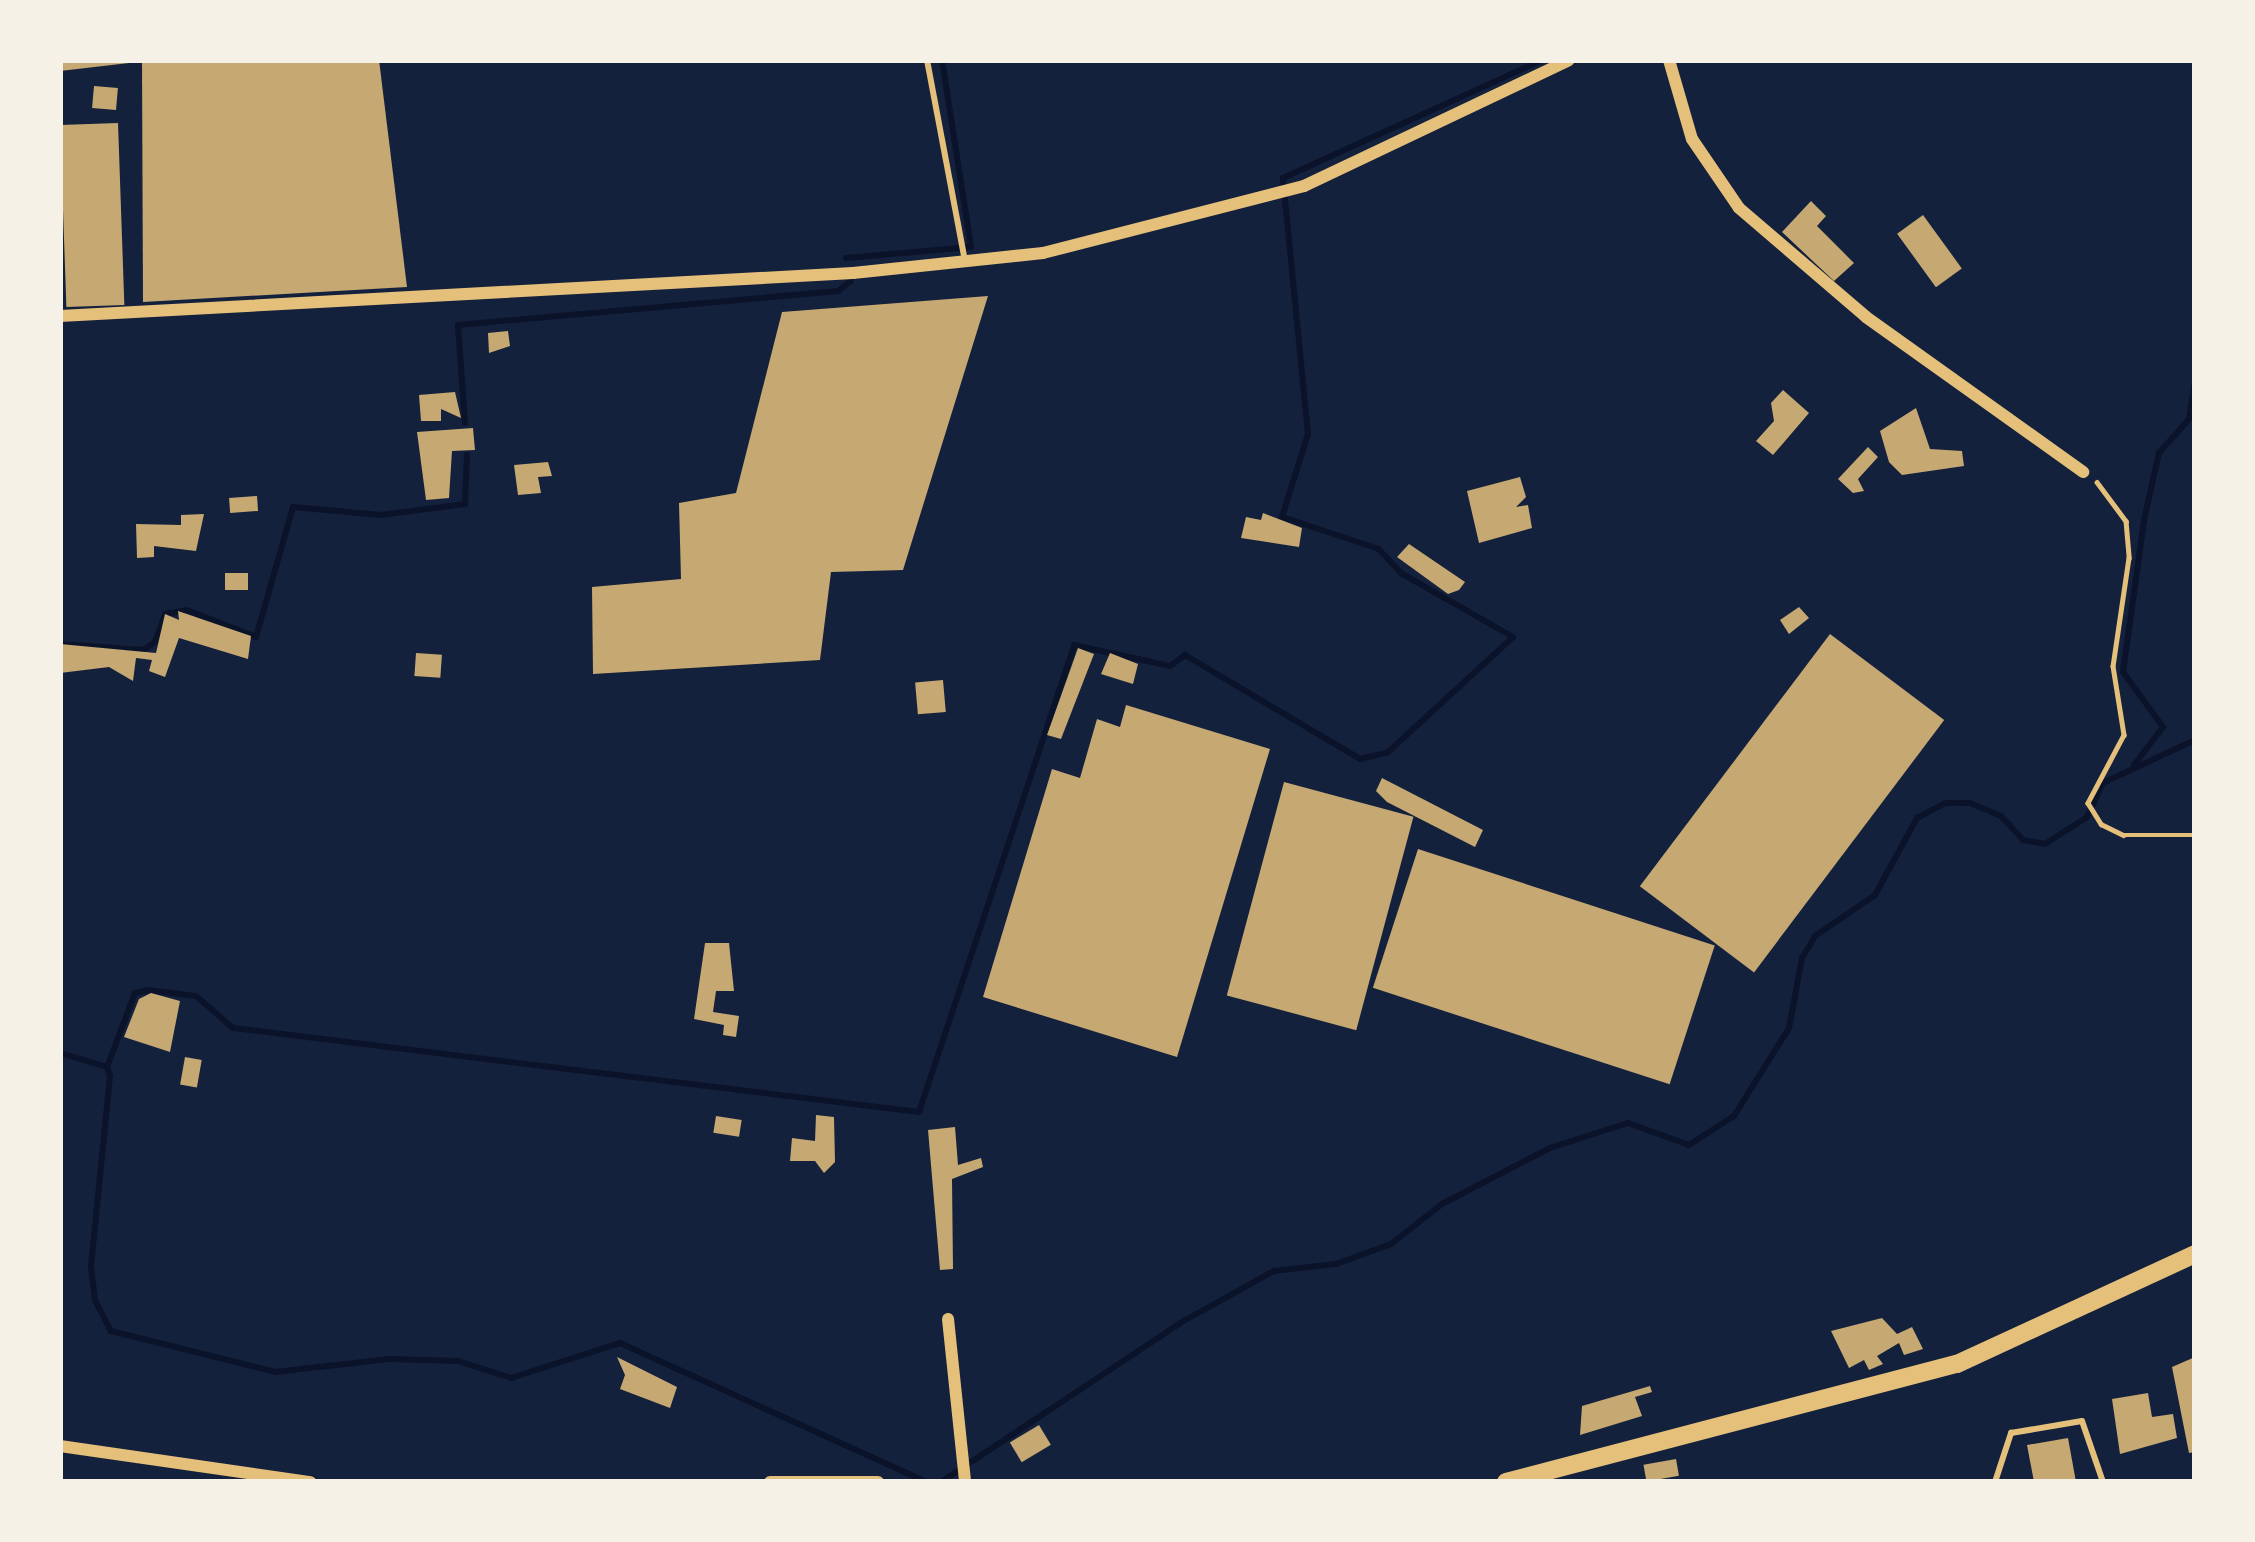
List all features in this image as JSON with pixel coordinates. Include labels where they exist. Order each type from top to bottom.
[{"type":"main road","points":[[1506,1482],[1957,1364],[2195,1254]]},
{"type":"street","points":[[60,316],[550,292],[964,256],[1173,225],[1304,186],[1569,60]]},
{"type":"street","points":[[1669,60],[1692,139],[1739,208],[1866,317],[2084,472]]},
{"type":"street","points":[[948,1319],[963,1474]]},
{"type":"street","points":[[60,1446],[310,1482]]},
{"type":"street","points":[[770,1482],[878,1482]]},
{"type":"lane","points":[[927,60],[964,256]]},
{"type":"lane","points":[[1995,1482],[2011,1433],[2082,1421],[2103,1482]]},
{"type":"path","points":[[2084,472],[2124,513],[2129,558],[2114,666],[2124,735],[2088,803],[2101,824],[2124,836],[2195,835]]},
{"type":"building","points":[[60,60],[129,60],[129,63],[60,71]]},
{"type":"building","points":[[142,60],[379,60],[407,287],[143,302]]},
{"type":"building","points":[[94,86],[118,88],[116,110],[92,108]]},
{"type":"building","points":[[118,123],[124,305],[66,307],[60,125]]},
{"type":"building","points":[[1811,201],[1826,216],[1817,226],[1854,263],[1834,281],[1782,232]]},
{"type":"building","points":[[1923,215],[1962,268],[1936,287],[1897,234]]},
{"type":"building","points":[[988,296],[903,570],[831,572],[820,660],[593,674],[592,587],[681,579],[679,503],[736,493],[782,312]]},
{"type":"building","points":[[508,331],[510,346],[489,353],[488,333]]},
{"type":"building","points":[[1783,390],[1809,413],[1773,455],[1756,441],[1774,421],[1771,403]]},
{"type":"building","points":[[455,392],[461,418],[441,409],[441,421],[421,421],[419,395]]},
{"type":"building","points":[[1916,408],[1930,449],[1962,451],[1964,466],[1902,475],[1889,462],[1880,431]]},
{"type":"building","points":[[473,428],[475,450],[452,451],[449,498],[426,500],[417,432]]},
{"type":"building","points":[[1868,447],[1878,457],[1858,479],[1864,491],[1853,493],[1838,479]]},
{"type":"building","points":[[548,462],[552,476],[538,477],[541,493],[518,495],[514,465]]},
{"type":"building","points":[[1520,477],[1526,497],[1516,507],[1528,505],[1532,528],[1479,543],[1467,491]]},
{"type":"building","points":[[257,496],[258,511],[230,513],[229,498]]},
{"type":"building","points":[[1263,513],[1302,528],[1299,547],[1241,538],[1246,517],[1261,520]]},
{"type":"building","points":[[204,514],[196,551],[154,546],[154,557],[137,558],[136,524],[181,525],[181,515]]},
{"type":"building","points":[[1409,544],[1465,582],[1459,590],[1448,594],[1397,557]]},
{"type":"building","points":[[225,573],[248,573],[248,590],[225,590]]},
{"type":"building","points":[[1799,607],[1809,618],[1789,634],[1780,620]]},
{"type":"building","points":[[178,611],[251,636],[248,659],[179,638],[165,677],[149,671],[152,660],[136,658],[133,681],[109,667],[60,673],[60,644],[156,653],[165,614],[179,620]]},
{"type":"building","points":[[1830,634],[1944,720],[1754,972],[1640,886]]},
{"type":"building","points":[[1078,648],[1094,654],[1061,739],[1047,735]]},
{"type":"building","points":[[416,653],[442,655],[440,678],[414,676]]},
{"type":"building","points":[[1110,653],[1138,664],[1133,684],[1101,674]]},
{"type":"building","points":[[943,680],[946,712],[918,714],[915,682]]},
{"type":"building","points":[[1126,705],[1270,749],[1177,1057],[983,997],[1052,769],[1080,778],[1097,719],[1120,727]]},
{"type":"building","points":[[1382,778],[1483,830],[1475,847],[1387,802],[1376,791]]},
{"type":"building","points":[[1284,782],[1413,817],[1356,1030],[1227,995]]},
{"type":"building","points":[[1418,849],[1715,945],[1670,1084],[1373,988]]},
{"type":"building","points":[[705,943],[729,943],[734,991],[716,991],[713,1012],[739,1016],[736,1037],[723,1035],[724,1025],[694,1019]]},
{"type":"building","points":[[151,993],[180,1001],[170,1052],[124,1037],[139,999]]},
{"type":"building","points":[[185,1057],[202,1060],[197,1088],[180,1085]]},
{"type":"building","points":[[816,1115],[834,1117],[835,1162],[824,1173],[815,1161],[790,1161],[792,1138],[815,1141]]},
{"type":"building","points":[[716,1116],[742,1120],[739,1137],[713,1133]]},
{"type":"building","points":[[955,1127],[958,1165],[981,1158],[983,1167],[952,1179],[953,1269],[940,1270],[928,1130]]},
{"type":"building","points":[[1882,1318],[1897,1334],[1912,1327],[1923,1349],[1904,1355],[1899,1343],[1877,1356],[1883,1364],[1869,1370],[1864,1360],[1849,1368],[1831,1331]]},
{"type":"building","points":[[617,1357],[677,1387],[670,1408],[620,1389],[625,1375]]},
{"type":"building","points":[[2195,1357],[2195,1452],[2189,1453],[2172,1367]]},
{"type":"building","points":[[1650,1386],[1652,1392],[1635,1397],[1642,1416],[1580,1435],[1582,1406]]},
{"type":"building","points":[[2148,1393],[2152,1417],[2173,1414],[2177,1438],[2120,1454],[2112,1399]]},
{"type":"building","points":[[1039,1425],[1051,1445],[1022,1462],[1010,1443]]},
{"type":"building","points":[[2068,1438],[2076,1482],[2034,1482],[2027,1445]]},
{"type":"building","points":[[1676,1459],[1679,1476],[1646,1481],[1644,1465]]},
{"type":"waterway","points":[[846,258],[971,247],[942,60]]},
{"type":"waterway","points":[[107,1067],[135,993],[148,990],[196,996],[233,1028],[919,1112],[1074,645],[1170,666],[1185,655],[1360,759],[1387,753],[1513,637],[1401,573],[1379,549],[1282,517],[1308,434],[1283,178],[1542,60]]},
{"type":"waterway","points":[[465,423],[458,325],[838,291],[851,281]]},
{"type":"waterway","points":[[2134,765],[2163,727],[2123,672],[2144,520],[2159,453],[2189,419],[2195,382]]},
{"type":"waterway","points":[[60,644],[143,650],[155,642],[165,614],[187,610],[256,637],[293,507],[381,515],[465,504],[467,455]]},
{"type":"waterway","points":[[941,1482],[1180,1323],[1274,1271],[1336,1264],[1391,1244],[1442,1204],[1550,1148],[1628,1123],[1689,1145],[1734,1116],[1789,1028],[1802,958],[1815,936],[1875,895],[1917,818],[1945,803],[1970,803],[2001,816],[2023,840],[2045,844],[2087,817],[2103,783],[2195,740]]},
{"type":"waterway","points":[[60,1053],[107,1067],[110,1076],[91,1267],[95,1300],[111,1331],[275,1372],[389,1359],[458,1361],[511,1378],[620,1343],[926,1482]]}]
